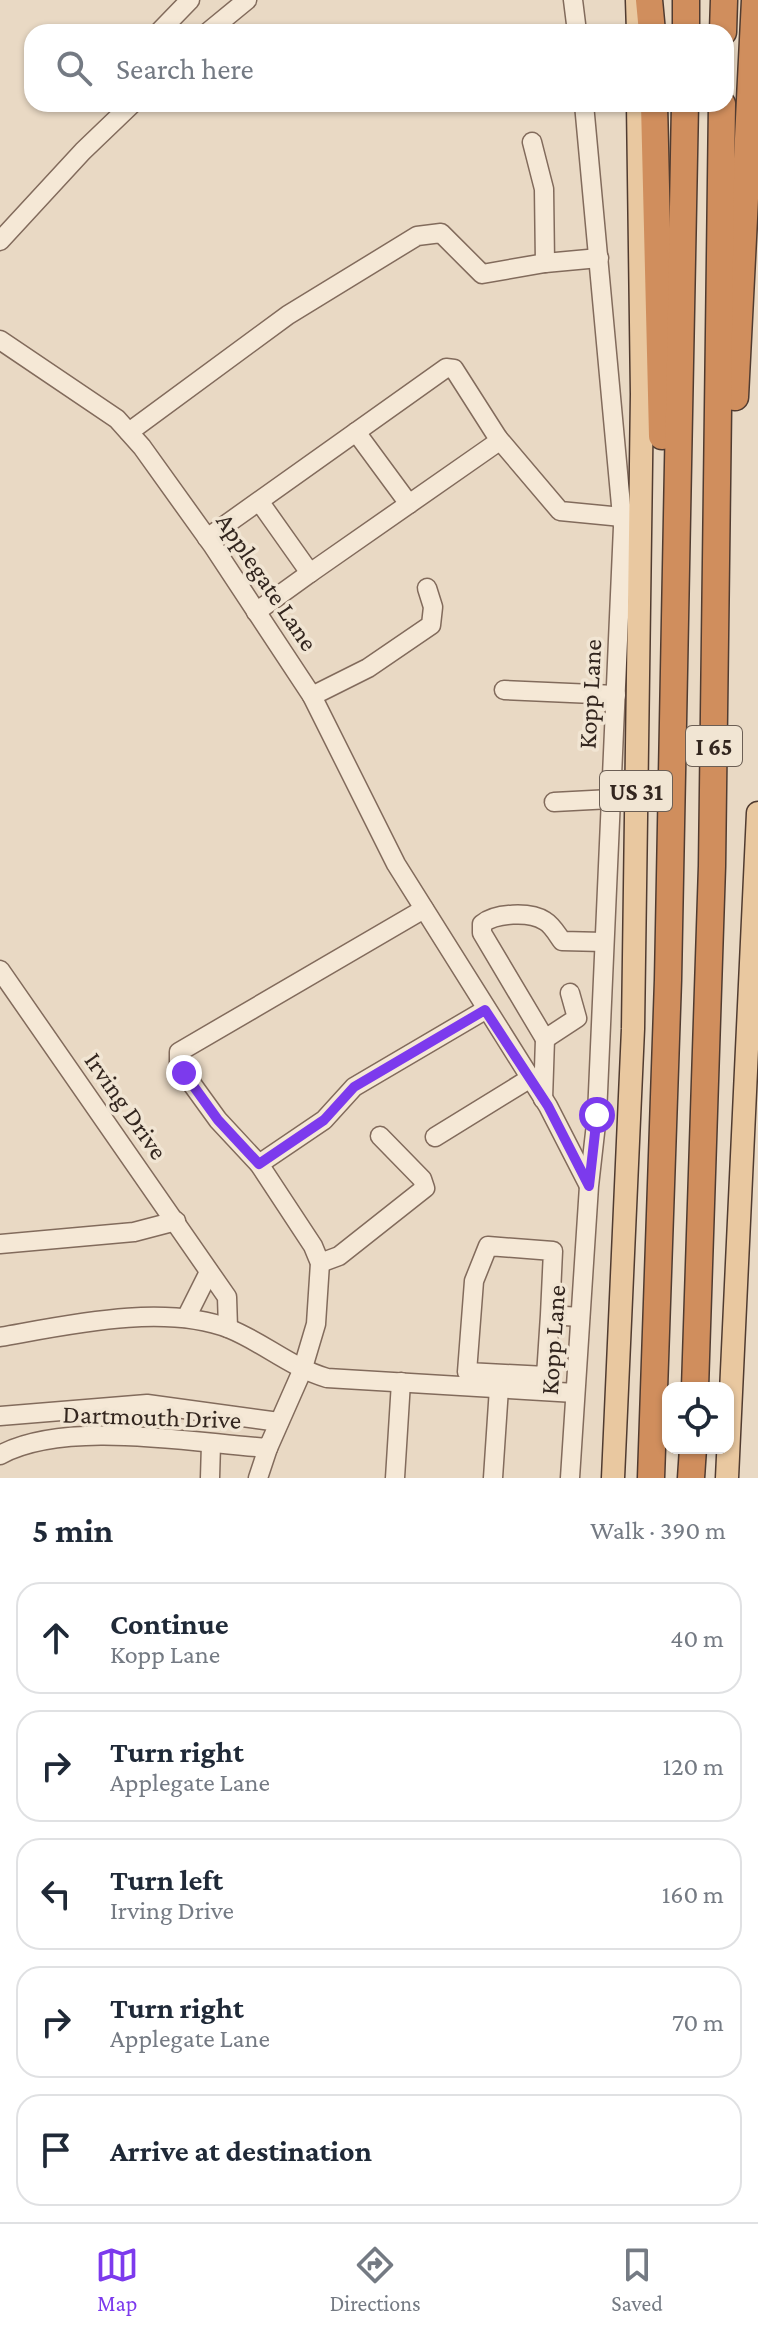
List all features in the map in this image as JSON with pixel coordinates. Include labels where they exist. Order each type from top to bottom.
[{"type":"highway","points":[[649,0],[651,24]]},
{"type":"highway","points":[[686,0],[686,24]]},
{"type":"highway","points":[[723,24],[724,0]]},
{"type":"highway","points":[[717,466],[733,425],[755,0]]},
{"type":"highway","points":[[654,112],[663,461],[678,508]]},
{"type":"highway","name":"I 65","points":[[651,1478],[662,1219],[685,112]]},
{"type":"highway","name":"I 65","points":[[695,1382],[705,1146],[722,112]]},
{"type":"highway","points":[[691,1478],[693,1454]]},
{"type":"main road","points":[[637,0],[638,24]]},
{"type":"main road","name":"US 31","points":[[613,1478],[633,1029],[642,394],[638,112]]},
{"type":"main road","points":[[727,1478],[758,813]]},
{"type":"street","points":[[167,24],[190,0]]},
{"type":"street","points":[[218,24],[247,0]]},
{"type":"street","points":[[573,0],[576,24]]},
{"type":"street","points":[[0,241],[124,112]]},
{"type":"street","name":"Kopp Lane","points":[[570,1478],[601,1021],[622,517],[585,112]]},
{"type":"street","points":[[532,142],[544,189],[545,263]]},
{"type":"street","points":[[129,432],[288,315],[417,236],[441,233],[482,274],[599,258]]},
{"type":"street","name":"Applegate Lane","points":[[0,340],[117,419],[207,538],[312,696],[396,864],[543,1099],[589,1186]]},
{"type":"street","points":[[207,538],[446,368],[454,369],[498,438],[560,511],[622,517]]},
{"type":"street","points":[[356,432],[409,504]]},
{"type":"street","points":[[256,612],[495,444],[498,438]]},
{"type":"street","points":[[259,501],[310,573]]},
{"type":"street","points":[[312,696],[368,668],[431,625],[433,607],[427,588]]},
{"type":"street","points":[[504,690],[616,695]]},
{"type":"street","points":[[554,802],[611,799]]},
{"type":"street","points":[[302,1371],[316,1324],[320,1263],[313,1246],[259,1164],[218,1120],[184,1073],[179,1063],[179,1052],[424,909]]},
{"type":"street","points":[[543,1099],[545,1039],[482,933],[482,924],[487,920],[521,914],[537,916],[548,922],[562,941],[604,942]]},
{"type":"street","name":"Irving Drive","points":[[0,970],[227,1297],[228,1328]]},
{"type":"street","points":[[570,993],[577,1018]]},
{"type":"street","points":[[259,1164],[324,1120],[354,1087],[485,1010]]},
{"type":"street","points":[[545,1039],[577,1018],[601,1021]]},
{"type":"street","points":[[435,1137],[529,1079]]},
{"type":"street","points":[[320,1263],[339,1256],[425,1188],[422,1179],[380,1136]]},
{"type":"street","points":[[0,1244],[134,1232],[176,1221]]},
{"type":"street","points":[[488,1246],[553,1251],[550,1315],[546,1376],[467,1372],[474,1281],[488,1246]]},
{"type":"street","points":[[186,1318],[209,1272]]},
{"type":"street","points":[[550,1315],[580,1317]]},
{"type":"street","points":[[0,1337],[63,1326],[186,1318],[228,1328],[302,1371],[327,1378],[575,1393]]},
{"type":"street","name":"Dartmouth Drive","points":[[0,1455],[40,1439],[103,1436],[268,1448],[302,1371]]},
{"type":"street","points":[[395,1478],[401,1382]]},
{"type":"street","points":[[493,1478],[499,1388]]},
{"type":"street","points":[[0,1416],[147,1404],[279,1422]]},
{"type":"street","points":[[31,1413],[40,1439]]},
{"type":"street","points":[[210,1478],[211,1444]]},
{"type":"street","points":[[258,1478],[268,1448]]},
{"type":"route","points":[[184,1073],[218,1120],[259,1164],[324,1120],[354,1087],[485,1010],[548,1106],[589,1186],[597,1115]]}]
